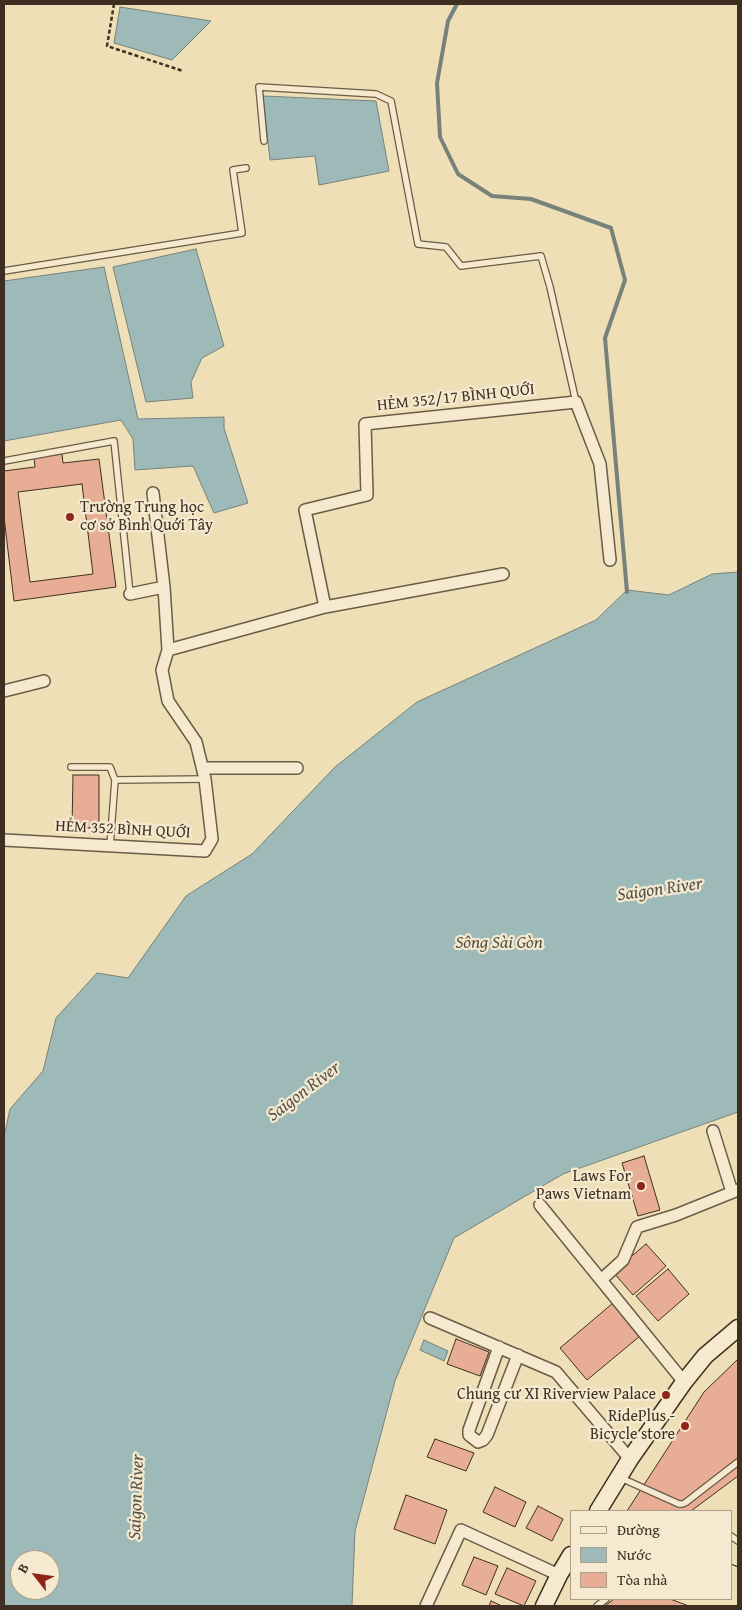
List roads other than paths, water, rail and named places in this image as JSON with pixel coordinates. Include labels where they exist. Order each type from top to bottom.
[{"type":"main road","points":[[599,1510],[630,1460],[684,1382],[705,1356],[738,1328]]},
{"type":"main road","points":[[544,1606],[570,1558]]},
{"type":"street","points":[[576,402],[600,464],[610,560]]},
{"type":"street","name":"HẺM 352/17 BÌNH QUỚI","points":[[325,607],[305,510],[368,495],[365,424],[576,402]]},
{"type":"street","name":"HẺM 352 BÌNH QUỚI","points":[[4,840],[205,850],[212,839],[204,774],[196,742],[168,701],[162,670],[168,650],[164,587],[154,493]]},
{"type":"street","points":[[168,650],[325,607],[503,574]]},
{"type":"street","points":[[130,594],[164,587]]},
{"type":"street","points":[[4,691],[44,681]]},
{"type":"street","points":[[204,774],[297,768]]},
{"type":"street","points":[[600,1280],[623,1260],[637,1227],[676,1215],[735,1191],[713,1131]]},
{"type":"street","points":[[540,1206],[684,1382]]},
{"type":"street","points":[[430,1318],[556,1372],[630,1460]]},
{"type":"street","points":[[499,1348],[468,1430],[469,1435],[478,1442],[487,1435],[518,1355]]},
{"type":"street","points":[[426,1606],[462,1530],[559,1575]]},
{"type":"lane","points":[[264,141],[259,87],[376,94],[391,101],[418,244],[446,248],[461,266],[541,256],[550,287],[576,402]]},
{"type":"lane","points":[[4,271],[242,233],[233,170],[246,168]]},
{"type":"lane","points":[[4,461],[114,441],[130,594]]},
{"type":"lane","points":[[71,767],[110,767],[116,780],[110,846]]},
{"type":"lane","points":[[116,780],[204,774]]},
{"type":"lane","points":[[619,1477],[682,1504],[686,1503],[738,1462]]},
{"type":"water","points":[[120,7],[211,21],[172,60],[114,43]]},
{"type":"water","points":[[263,96],[376,101],[389,171],[319,185],[315,156],[270,160]]},
{"type":"water","points":[[196,249],[224,346],[202,358],[191,382],[193,398],[146,402],[113,267]]},
{"type":"water","points":[[104,267],[138,419],[224,417],[224,428],[248,503],[214,513],[193,466],[135,470],[133,439],[121,420],[4,441],[4,281]]},
{"type":"water","name":"Sông Sài Gòn","points":[[738,572],[738,1112],[563,1174],[454,1238],[395,1381],[355,1531],[352,1606],[4,1606],[4,1137],[10,1109],[43,1071],[56,1018],[97,973],[128,978],[186,896],[252,854],[335,767],[417,702],[596,620],[627,590],[669,595],[712,574]]},
{"type":"water","points":[[424,1340],[448,1351],[444,1361],[420,1350]]},
{"type":"waterway","points":[[457,4],[448,21],[437,83],[440,137],[458,174],[492,196],[531,199],[611,228],[625,280],[605,338],[627,592]]},
{"type":"place","name":"Trường Trung học cơ sở Bình Quới Tây","points":[[70,517]]},
{"type":"place","name":"Laws For Paws Vietnam","points":[[641,1186]]},
{"type":"place","name":"Chung cư XI Riverview Palace","points":[[666,1395]]},
{"type":"place","name":"RidePlus - Bicycle store","points":[[685,1426]]},
{"type":"water label","name":"Saigon River","points":[[660,890]]},
{"type":"water label","name":"Saigon River","points":[[304,1092]]},
{"type":"water label","name":"Saigon River","points":[[137,1497]]}]
